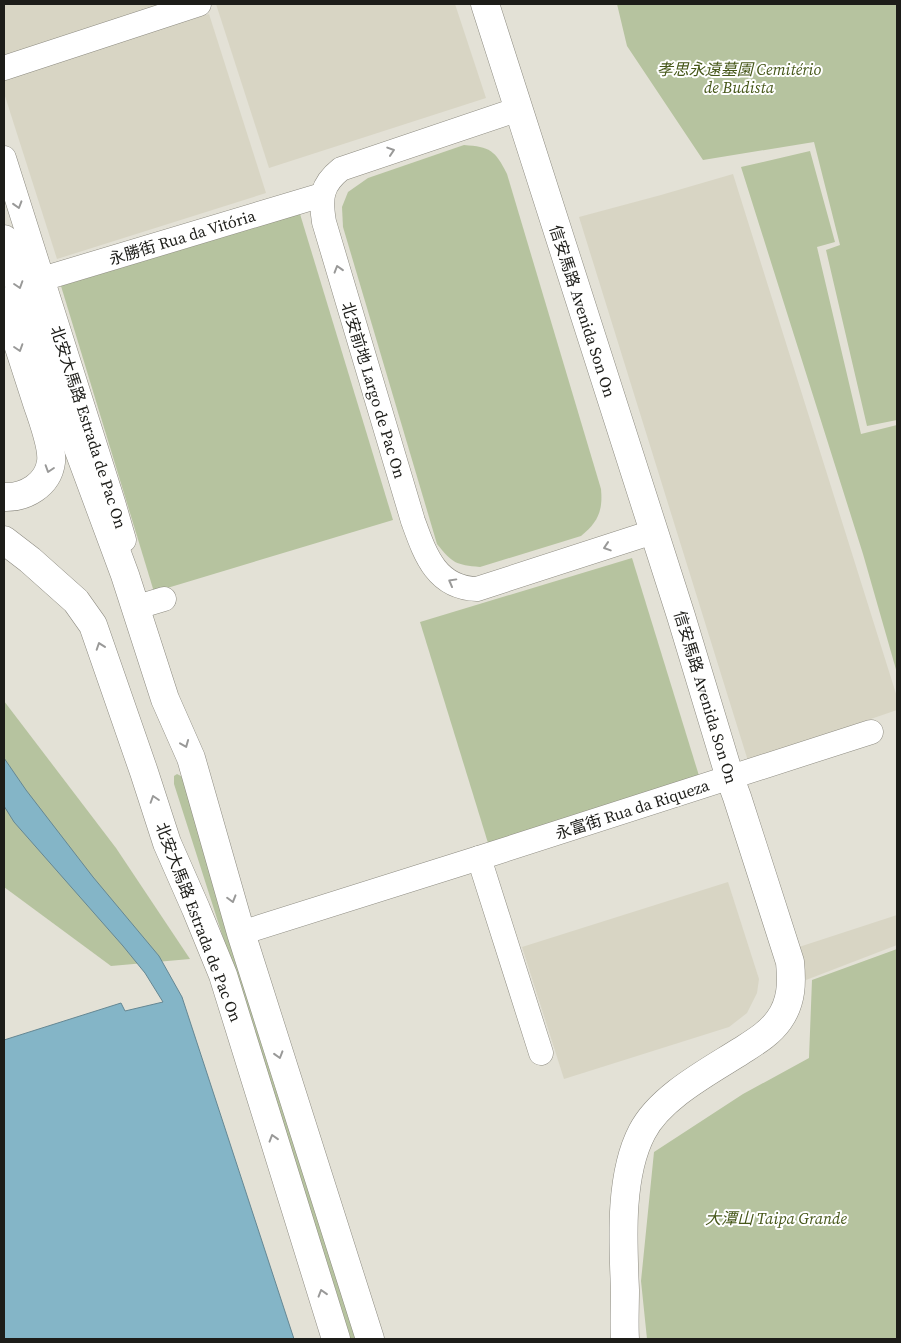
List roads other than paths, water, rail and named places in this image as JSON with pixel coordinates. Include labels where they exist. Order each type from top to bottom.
[{"type":"main road","name":"信安馬路 Avenida Son On","points":[[485,4],[790,962],[792,982],[788,1001],[780,1019],[767,1034],[679,1092],[655,1115],[643,1130],[637,1143],[625,1198],[623,1231],[625,1339]]},
{"type":"main road","name":"北安大馬路 Estrada de Pac On","points":[[4,239],[35,332],[125,575],[166,699],[191,758],[241,933],[370,1339]]},
{"type":"main road","points":[[4,302],[43,422],[52,460],[44,481],[35,489],[24,494],[4,497]]},
{"type":"main road","name":"北安大馬路 Estrada de Pac On","points":[[4,540],[30,560],[76,601],[93,625],[167,843],[222,975],[336,1339]]},
{"type":"main road","points":[[320,1184],[378,1339]]},
{"type":"street","points":[[4,68],[199,4]]},
{"type":"street","points":[[322,196],[326,185],[340,169],[519,109]]},
{"type":"street","name":"北安大馬路 Estrada de Pac On","points":[[4,158],[113,502],[154,602],[166,699]]},
{"type":"street","name":"永勝街 Rua da Vitória","points":[[42,279],[322,196]]},
{"type":"street","name":"北安前地 Largo de Pac On","points":[[322,196],[324,222],[413,521],[422,548],[431,564],[440,574],[459,586],[477,588],[653,532]]},
{"type":"street","name":"永富街 Rua da Riqueza","points":[[241,933],[871,732]]},
{"type":"street","points":[[479,858],[541,1053]]},
{"type":"water","points":[[4,758],[26,790],[93,877],[159,956],[182,997],[294,1339],[4,1339],[4,1040],[121,1003],[125,1011],[163,1002],[145,973],[123,946],[14,822],[4,806]]},
{"type":"park label","name":"孝思永遠墓園 Cemitério de Budista","points":[[739,78]]},
{"type":"park label","name":"大潭山 Taipa Grande","points":[[776,1218]]}]
